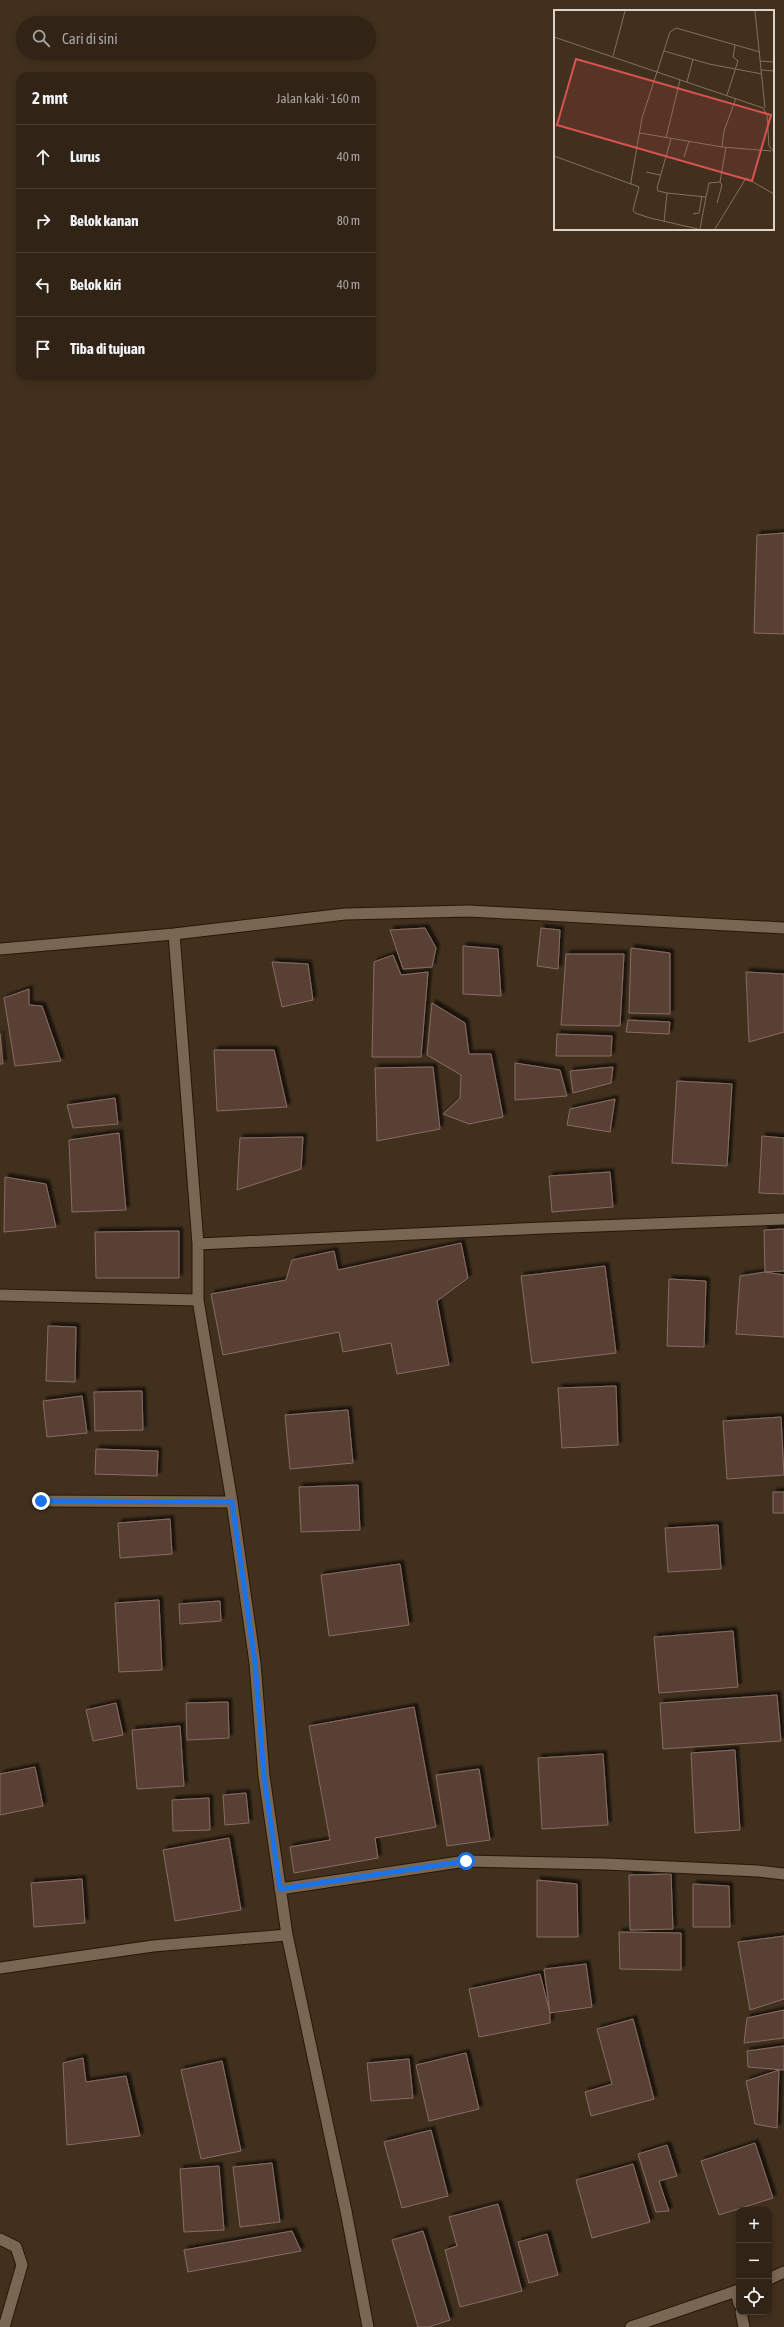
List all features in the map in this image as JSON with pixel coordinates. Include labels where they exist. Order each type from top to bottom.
[{"type":"street","points":[[0,949],[174,934],[345,914],[469,911],[784,928]]},
{"type":"street","points":[[174,934],[198,1244],[198,1300],[232,1502],[255,1663],[264,1776],[287,1934],[346,2211],[368,2327]]},
{"type":"street","points":[[198,1244],[543,1228],[784,1219]]},
{"type":"street","points":[[0,1296],[198,1300]]},
{"type":"street","points":[[41,1501],[232,1502]]},
{"type":"street","points":[[280,1889],[466,1861],[605,1864],[758,1871],[784,1874]]},
{"type":"street","points":[[0,1968],[153,1946],[287,1934]]},
{"type":"street","points":[[0,2239],[16,2247],[22,2266],[4,2327]]},
{"type":"street","points":[[772,2278],[784,2272]]},
{"type":"street","points":[[631,2327],[736,2291]]},
{"type":"street","points":[[742,2315],[744,2327]]},
{"type":"building","points":[[784,533],[784,634],[754,633],[757,535]]},
{"type":"building","points":[[425,928],[436,948],[432,967],[403,969],[390,930]]},
{"type":"building","points":[[541,928],[560,930],[558,969],[537,966]]},
{"type":"building","points":[[463,946],[498,949],[501,996],[463,994]]},
{"type":"building","points":[[631,948],[670,953],[670,1014],[629,1013]]},
{"type":"building","points":[[566,954],[624,954],[620,1026],[561,1025]]},
{"type":"building","points":[[393,955],[401,975],[428,972],[421,1057],[372,1057],[374,962]]},
{"type":"building","points":[[272,962],[308,964],[313,1000],[282,1007]]},
{"type":"building","points":[[746,972],[784,974],[784,1032],[749,1042]]},
{"type":"building","points":[[29,989],[29,1005],[42,1006],[61,1061],[15,1066],[4,998]]},
{"type":"building","points":[[432,1003],[465,1023],[469,1054],[491,1054],[503,1117],[469,1124],[443,1114],[460,1098],[461,1075],[427,1055]]},
{"type":"building","points":[[628,1020],[670,1022],[669,1034],[626,1032]]},
{"type":"building","points":[[0,1034],[3,1064],[0,1064]]},
{"type":"building","points":[[557,1034],[612,1036],[611,1056],[556,1056]]},
{"type":"building","points":[[214,1050],[274,1050],[287,1107],[217,1111]]},
{"type":"building","points":[[515,1063],[560,1070],[567,1096],[515,1100]]},
{"type":"building","points":[[433,1067],[440,1129],[377,1141],[375,1068]]},
{"type":"building","points":[[613,1067],[611,1083],[573,1093],[570,1071]]},
{"type":"building","points":[[677,1081],[732,1084],[727,1166],[672,1163]]},
{"type":"building","points":[[115,1098],[118,1124],[73,1128],[67,1105]]},
{"type":"building","points":[[615,1099],[610,1132],[567,1125],[570,1109]]},
{"type":"building","points":[[119,1133],[126,1210],[72,1212],[69,1140]]},
{"type":"building","points":[[762,1136],[784,1138],[784,1194],[759,1193]]},
{"type":"building","points":[[303,1137],[301,1169],[237,1190],[240,1138]]},
{"type":"building","points":[[610,1172],[613,1207],[552,1212],[549,1176]]},
{"type":"building","points":[[5,1177],[46,1184],[56,1227],[4,1232]]},
{"type":"building","points":[[784,1229],[784,1271],[765,1272],[764,1230]]},
{"type":"building","points":[[179,1231],[179,1278],[96,1278],[95,1232]]},
{"type":"building","points":[[461,1243],[468,1278],[437,1301],[449,1365],[397,1374],[391,1343],[343,1352],[339,1332],[223,1355],[211,1294],[286,1280],[292,1260],[334,1251],[338,1270]]},
{"type":"building","points":[[605,1266],[616,1353],[532,1363],[521,1276]]},
{"type":"building","points":[[765,1272],[784,1275],[784,1337],[736,1334],[740,1276]]},
{"type":"building","points":[[669,1279],[706,1281],[704,1347],[667,1346]]},
{"type":"building","points":[[48,1326],[76,1327],[75,1382],[46,1381]]},
{"type":"building","points":[[616,1386],[618,1445],[562,1448],[558,1388]]},
{"type":"building","points":[[142,1391],[143,1430],[95,1431],[94,1392]]},
{"type":"building","points":[[82,1396],[87,1433],[47,1437],[43,1401]]},
{"type":"building","points":[[348,1410],[353,1463],[290,1469],[285,1415]]},
{"type":"building","points":[[781,1417],[784,1475],[727,1479],[723,1421]]},
{"type":"building","points":[[96,1449],[158,1451],[157,1476],[95,1474]]},
{"type":"building","points":[[358,1485],[360,1530],[301,1532],[299,1487]]},
{"type":"building","points":[[773,1492],[784,1492],[784,1513],[773,1513]]},
{"type":"building","points":[[170,1519],[172,1554],[120,1558],[118,1523]]},
{"type":"building","points":[[718,1525],[721,1569],[668,1572],[665,1528]]},
{"type":"building","points":[[400,1564],[409,1625],[329,1636],[321,1575]]},
{"type":"building","points":[[159,1600],[162,1670],[119,1672],[115,1603]]},
{"type":"building","points":[[220,1601],[221,1621],[180,1624],[179,1604]]},
{"type":"building","points":[[733,1631],[738,1687],[659,1693],[654,1637]]},
{"type":"building","points":[[777,1695],[781,1741],[663,1749],[660,1703]]},
{"type":"building","points":[[228,1702],[229,1738],[187,1740],[186,1703]]},
{"type":"building","points":[[116,1703],[123,1735],[93,1741],[86,1710]]},
{"type":"building","points":[[414,1707],[436,1827],[375,1838],[378,1858],[294,1873],[290,1847],[330,1840],[309,1726]]},
{"type":"building","points":[[180,1726],[184,1786],[137,1789],[132,1730]]},
{"type":"building","points":[[735,1750],[740,1830],[695,1833],[691,1753]]},
{"type":"building","points":[[603,1754],[608,1825],[542,1829],[538,1758]]},
{"type":"building","points":[[35,1767],[43,1806],[0,1815],[0,1774]]},
{"type":"building","points":[[479,1769],[490,1840],[447,1846],[436,1775]]},
{"type":"building","points":[[246,1793],[249,1823],[225,1825],[223,1795]]},
{"type":"building","points":[[209,1798],[210,1830],[173,1831],[172,1800]]},
{"type":"building","points":[[229,1838],[241,1910],[175,1921],[163,1850]]},
{"type":"building","points":[[671,1874],[673,1929],[630,1930],[629,1875]]},
{"type":"building","points":[[82,1879],[85,1923],[34,1927],[31,1883]]},
{"type":"building","points":[[537,1880],[577,1884],[578,1937],[537,1937]]},
{"type":"building","points":[[693,1884],[729,1886],[730,1927],[693,1927]]},
{"type":"building","points":[[619,1932],[681,1933],[681,1970],[620,1969]]},
{"type":"building","points":[[784,1936],[784,1999],[750,2010],[738,1942]]},
{"type":"building","points":[[586,1964],[592,2007],[550,2013],[544,1969]]},
{"type":"building","points":[[540,1974],[550,2013],[550,2023],[479,2037],[469,1989]]},
{"type":"building","points":[[784,2010],[784,2038],[744,2043],[747,2018]]},
{"type":"building","points":[[633,2019],[654,2099],[591,2116],[585,2092],[612,2084],[597,2029]]},
{"type":"building","points":[[784,2046],[784,2070],[748,2067],[747,2051]]},
{"type":"building","points":[[466,2053],[479,2109],[429,2121],[416,2065]]},
{"type":"building","points":[[83,2058],[86,2082],[126,2076],[140,2136],[67,2145],[63,2063]]},
{"type":"building","points":[[409,2059],[413,2098],[371,2101],[367,2063]]},
{"type":"building","points":[[222,2061],[241,2151],[201,2159],[181,2070]]},
{"type":"building","points":[[779,2070],[777,2128],[755,2124],[746,2081]]},
{"type":"building","points":[[431,2130],[448,2196],[402,2208],[384,2142]]},
{"type":"building","points":[[755,2143],[773,2198],[744,2207],[736,2207],[736,2210],[719,2215],[701,2161]]},
{"type":"building","points":[[667,2145],[677,2176],[659,2181],[669,2211],[656,2212],[638,2154]]},
{"type":"building","points":[[272,2163],[280,2222],[240,2227],[233,2167]]},
{"type":"building","points":[[633,2164],[650,2222],[592,2238],[576,2180]]},
{"type":"building","points":[[219,2166],[224,2230],[184,2232],[180,2169]]},
{"type":"building","points":[[498,2204],[522,2291],[460,2307],[445,2250],[457,2246],[449,2217]]},
{"type":"building","points":[[292,2231],[301,2251],[188,2272],[184,2250]]},
{"type":"building","points":[[423,2231],[450,2320],[429,2327],[418,2327],[392,2240]]},
{"type":"building","points":[[547,2234],[558,2275],[529,2283],[518,2242]]},
{"type":"route","points":[[41,1501],[232,1502],[255,1663],[264,1776],[280,1889],[466,1861]]}]
